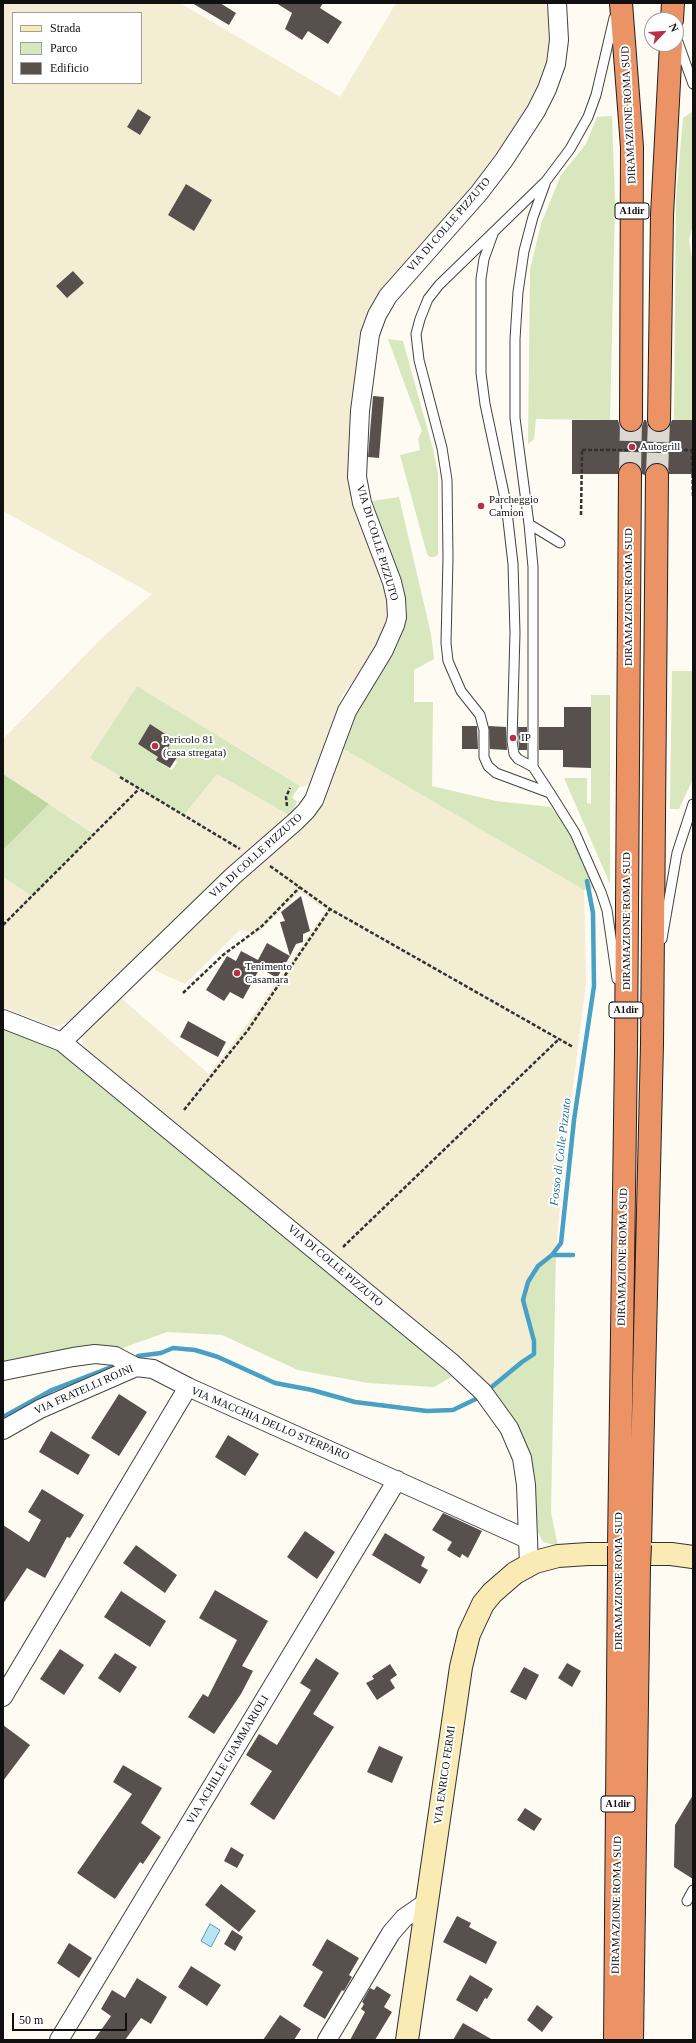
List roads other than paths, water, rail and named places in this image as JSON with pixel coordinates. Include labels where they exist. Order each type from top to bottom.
[{"type":"highway","name":"DIRAMAZIONE ROMA SUD","points":[[621,3],[629,91],[632,152],[631,420]]},
{"type":"highway","name":"A1dir","points":[[659,420],[662,215],[671,52]]},
{"type":"highway","name":"DIRAMAZIONE ROMA SUD","points":[[630,474],[626,1050],[632,2040]]},
{"type":"highway","name":"DIRAMAZIONE ROMA SUD","points":[[629,1546],[652,1044],[656,475]]},
{"type":"highway","name":"DIRAMAZIONE ROMA SUD","points":[[615,2040],[629,1568]]},
{"type":"street","name":"VIA DI COLLE PIZZUTO","points":[[62,1042],[233,876],[296,821],[312,803],[347,711],[384,650],[397,617],[395,594],[362,503],[357,472],[361,399],[370,334],[377,315],[388,296],[482,188],[504,160],[536,112],[547,90],[556,64],[559,40],[557,3]]},
{"type":"street","name":"VIA DI COLLE PIZZUTO","points":[[3,1019],[62,1042],[452,1363],[485,1395],[509,1428],[522,1458],[526,1485],[529,1565]]},
{"type":"street","points":[[3,1371],[89,1354],[115,1356],[136,1367]]},
{"type":"street","name":"VIA FRATELLI ROJNI","points":[[3,1430],[40,1408],[136,1367],[153,1369],[188,1387]]},
{"type":"street","name":"VIA MACCHIA DELLO STERPARO","points":[[3,1697],[188,1387],[527,1539]]},
{"type":"street","name":"VIA ACHILLE GIAMMARIOLI","points":[[59,2040],[397,1480]]},
{"type":"street","name":"VIA ENRICO FERMI","points":[[408,2040],[461,1666],[469,1634],[476,1618],[492,1593],[515,1573],[529,1565],[558,1556],[588,1554],[671,1554],[693,1557]]},
{"type":"street","points":[[327,2040],[395,1928],[409,1915],[427,1902]]},
{"type":"lane","points":[[550,794],[496,773],[488,766],[484,758],[484,730],[480,715],[457,684],[447,655],[448,480],[442,448],[419,360],[416,334],[420,318],[433,292],[452,271],[546,181],[576,139],[592,107],[602,74],[617,3]]},
{"type":"lane","points":[[681,52],[693,84]]},
{"type":"lane","points":[[533,767],[533,576],[529,524],[515,418],[516,316],[519,284],[526,245],[546,181]]},
{"type":"lane","points":[[493,233],[484,259],[481,284],[481,373],[485,404],[505,497],[512,557],[516,620],[512,749],[518,759],[533,767],[580,843],[605,904],[611,929],[626,1050]]},
{"type":"lane","points":[[529,524],[560,543]]},
{"type":"lane","points":[[652,1044],[660,963],[671,883],[680,839],[693,804]]},
{"type":"lane","points":[[687,1901],[693,1890]]},
{"type":"water","points":[[210,1924],[220,1930],[211,1947],[201,1941]]},
{"type":"waterway","name":"Fosso di Colle Pizzuto","points":[[488,1390],[534,1354],[534,1341],[523,1300],[528,1282],[538,1266],[552,1255],[561,1243],[574,1120],[594,986],[593,913],[587,881]]},
{"type":"waterway","points":[[552,1255],[573,1255]]},
{"type":"waterway","name":"Fosso di Colle Pizzuto","points":[[138,1356],[161,1353],[173,1348],[195,1350],[218,1357],[275,1383],[312,1390],[355,1402],[427,1411],[453,1410],[480,1397]]},
{"type":"waterway","name":"Fosso di Colle Pizzuto","points":[[3,1417],[52,1390],[119,1364]]},
{"type":"tunnel","points":[[630,474],[631,420]]},
{"type":"tunnel","points":[[657,475],[659,420]]},
{"type":"place","name":"Autogrill","points":[[632,447]]},
{"type":"place","name":"Parcheggio Camion","points":[[481,506]]},
{"type":"place","name":"IP","points":[[513,738]]},
{"type":"place","name":"Pericolo 81 (casa stregata)","points":[[155,746]]},
{"type":"place","name":"Tenimento Casamara","points":[[237,973]]}]
